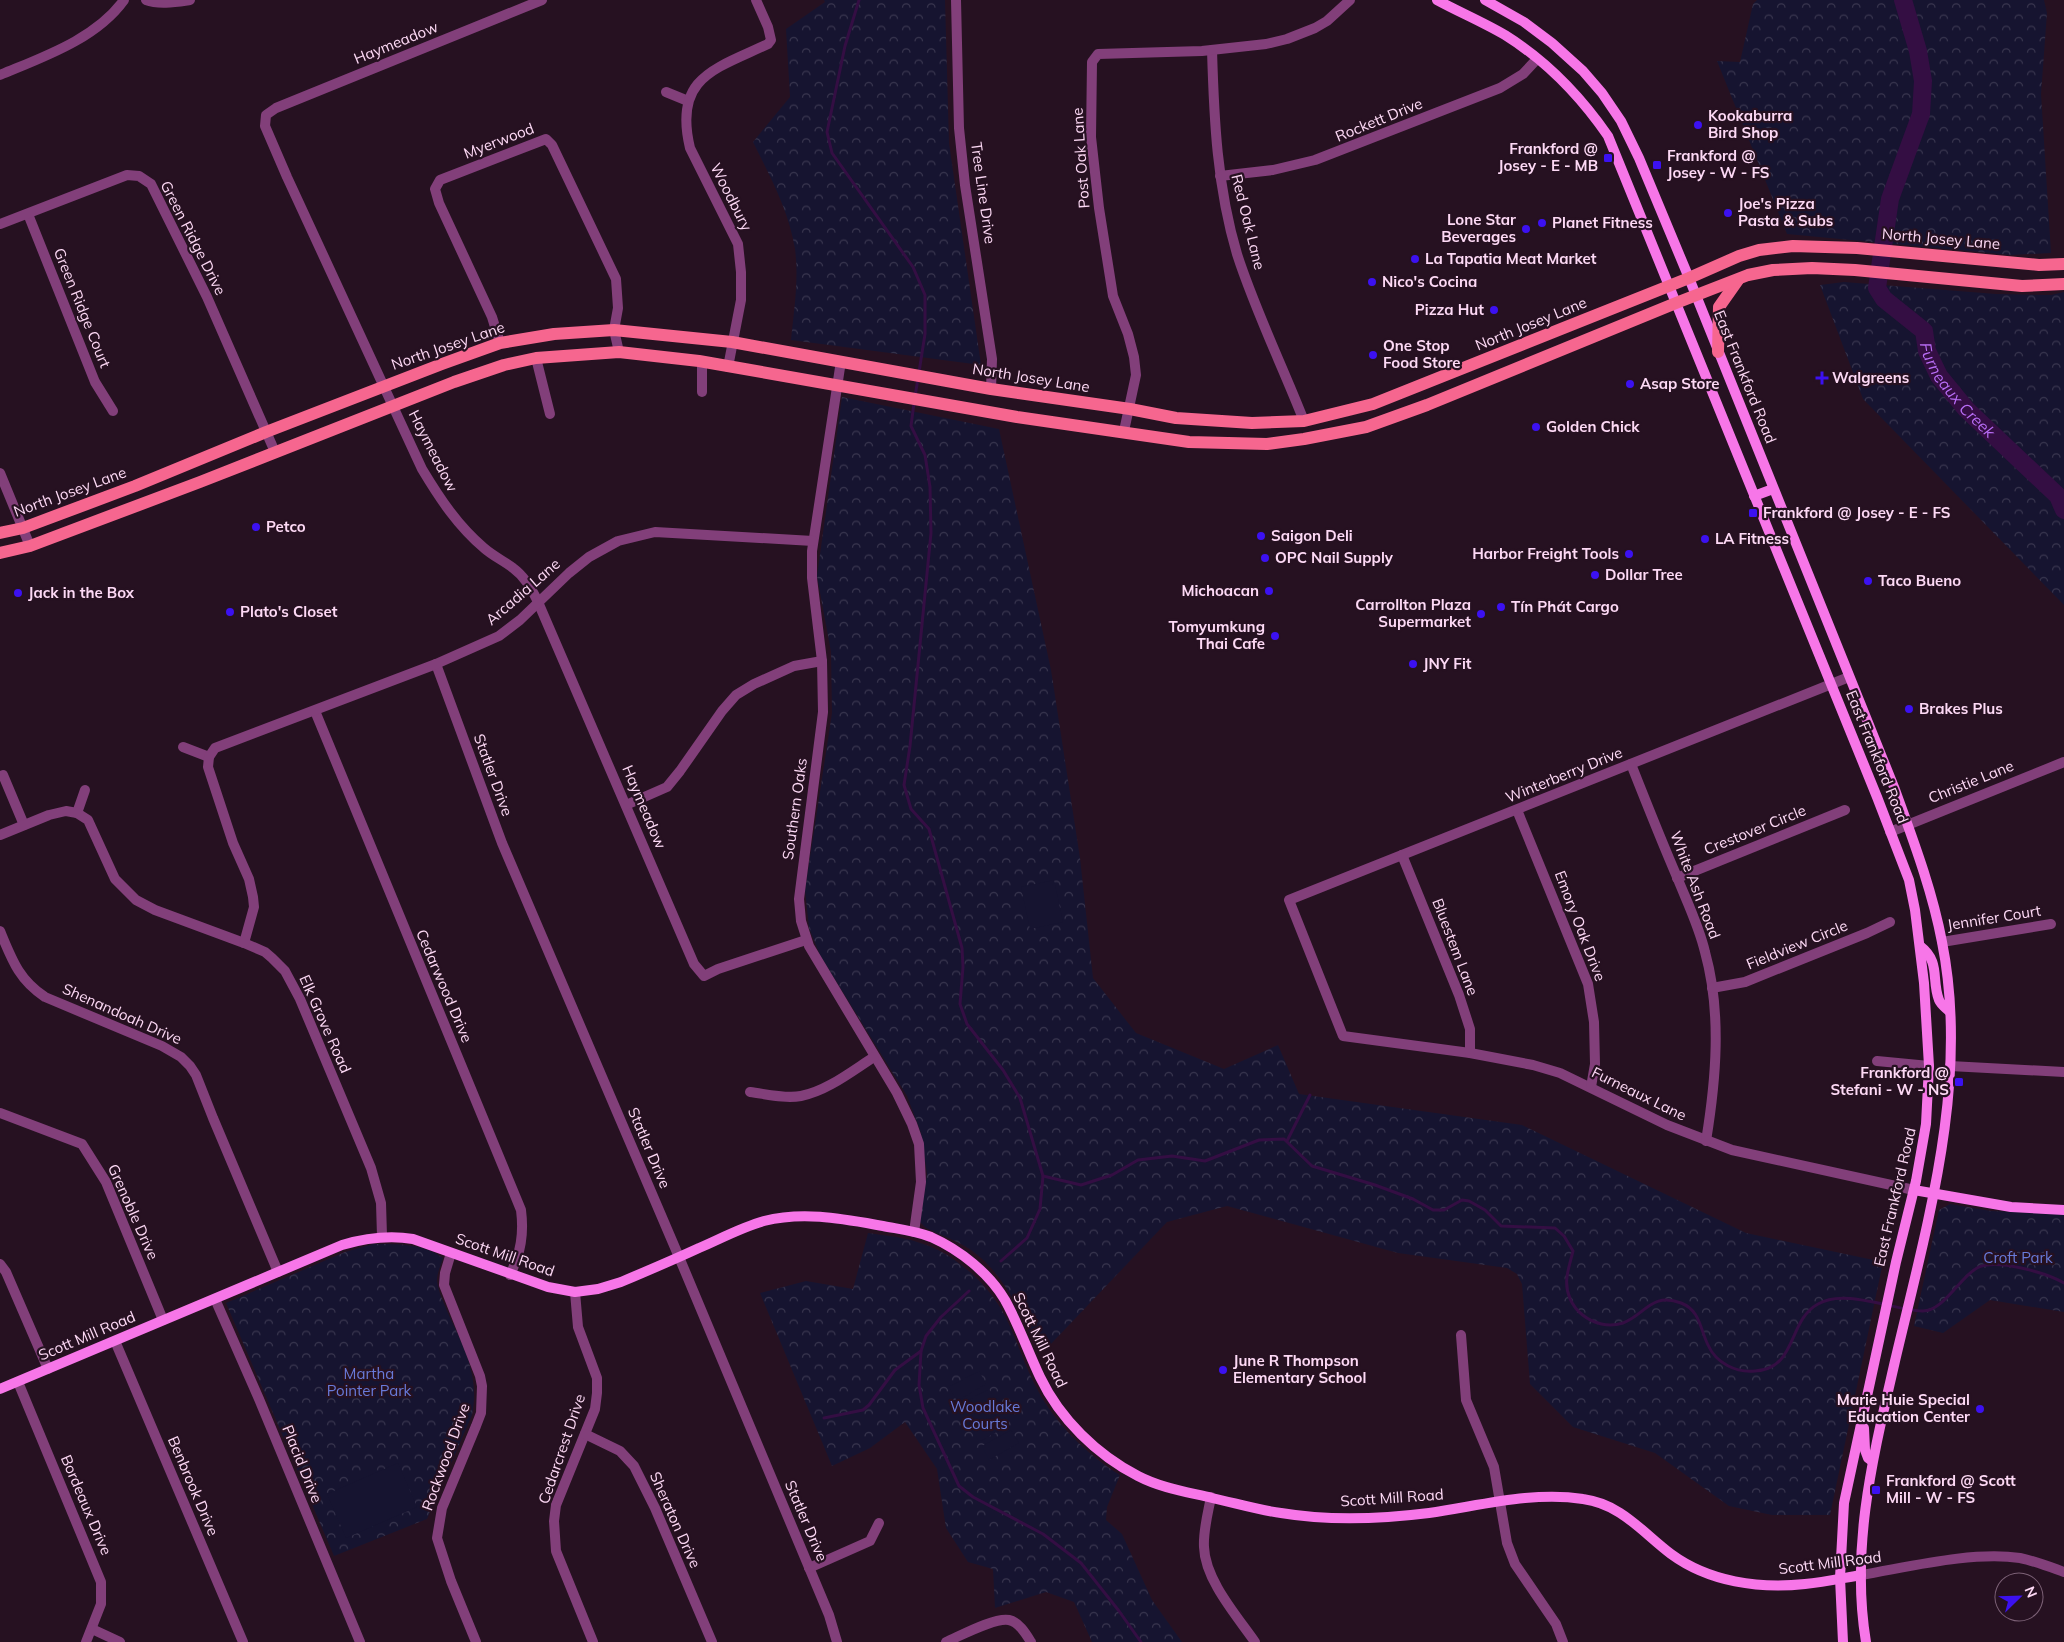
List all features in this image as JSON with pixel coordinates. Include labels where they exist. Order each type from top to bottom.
[{"type":"main road","name":"East Frankford Road","points":[[1437,0],[1507,36],[1537,59],[1554,73],[1599,123],[1608,136],[1909,880],[1925,991],[1929,1066],[1926,1124],[1914,1190],[1893,1273],[1844,1503],[1840,1578],[1844,1642]]},
{"type":"main road","name":"East Frankford Road","points":[[1485,0],[1524,22],[1552,43],[1583,71],[1602,93],[1616,114],[1639,158],[1689,278],[1907,824],[1923,869],[1942,942],[1950,1012],[1950,1066],[1945,1129],[1933,1194],[1872,1461],[1864,1506],[1861,1575],[1866,1642]]},
{"type":"main road","points":[[1599,123],[1616,114]]},
{"type":"main road","name":"North Josey Lane","points":[[0,533],[23,528],[135,486],[383,386],[500,343],[554,334],[614,330],[732,342],[990,388],[1130,409],[1176,418],[1252,424],[1304,420],[1373,404],[1689,278],[1739,256],[1759,250],[1793,246],[1857,248],[2039,265],[2064,264]]},
{"type":"main road","points":[[0,553],[30,546],[504,365],[536,358],[619,352],[728,366],[993,414],[1196,442],[1267,444],[1366,427],[1427,405],[1676,303],[1739,279],[1773,270],[1812,268],[1855,270],[2022,286],[2064,284]]},
{"type":"main road","points":[[1718,352],[1719,307],[1739,279]]},
{"type":"main road","points":[[1416,388],[1427,405]]},
{"type":"main road","points":[[1754,496],[1773,489]]},
{"type":"main road","points":[[1920,946],[1927,951],[1932,959],[1939,1000],[1950,1012]]},
{"type":"main road","name":"Furneaux Lane","points":[[1914,1190],[2011,1207],[2064,1210]]},
{"type":"main road","name":"Scott Mill Road","points":[[0,1389],[342,1245],[363,1239],[382,1236],[413,1239],[510,1275],[548,1287],[575,1292],[621,1282],[764,1221],[828,1217],[914,1232],[930,1237],[980,1270],[1004,1298],[1040,1378],[1062,1413],[1081,1434],[1114,1461],[1141,1478],[1177,1490],[1270,1511],[1319,1517],[1390,1517],[1499,1502],[1565,1497],[1602,1503],[1630,1518],[1670,1553],[1691,1567],[1726,1580],[1744,1584],[1780,1585],[1805,1584],[1861,1575]]},
{"type":"main road","points":[[1864,1412],[1865,1450],[1868,1458],[1872,1461]]},
{"type":"street","points":[[0,75],[61,48],[100,26],[124,0]]},
{"type":"street","points":[[146,0],[152,2],[190,0]]},
{"type":"street","name":"Haymeadow","points":[[542,0],[276,108],[266,115],[265,126],[422,469],[443,503],[463,528],[485,550],[514,569],[530,587],[538,602],[694,964],[704,976],[718,969],[806,940]]},
{"type":"street","name":"Woodbury","points":[[728,366],[741,300],[742,272],[738,244],[690,148],[686,132],[686,113],[688,101],[694,87],[714,69],[768,44],[771,35],[756,0]]},
{"type":"street","name":"Tree Line Drive","points":[[956,0],[959,128],[965,185],[992,359],[990,388]]},
{"type":"street","name":"Post Oak Lane","points":[[1124,432],[1136,375],[1128,334],[1113,296],[1099,208],[1091,137],[1092,62],[1098,54],[1212,50],[1266,44],[1287,39],[1327,21],[1350,0]]},
{"type":"street","name":"Red Oak Lane","points":[[1212,50],[1214,132],[1220,176],[1230,222],[1243,270],[1304,420]]},
{"type":"street","name":"Rockett Drive","points":[[1220,176],[1273,170],[1315,160],[1349,148],[1500,88],[1523,74],[1537,59]]},
{"type":"street","points":[[666,92],[688,101]]},
{"type":"street","name":"Myerwood","points":[[500,343],[492,317],[439,202],[435,189],[440,180],[546,139],[556,153],[616,279],[618,308],[614,330],[619,352]]},
{"type":"street","name":"Green Ridge Drive","points":[[0,224],[127,175],[139,176],[150,184],[206,297],[275,452]]},
{"type":"street","name":"Green Ridge Court","points":[[28,214],[95,382],[113,412]]},
{"type":"street","points":[[536,358],[550,414]]},
{"type":"street","name":"Southern Oaks","points":[[841,361],[813,541],[812,578],[822,661],[823,712],[799,887],[801,921],[806,940],[906,1111],[919,1144],[921,1182],[914,1232]]},
{"type":"street","points":[[702,362],[702,392]]},
{"type":"street","points":[[0,473],[30,546]]},
{"type":"street","name":"Arcadia Lane","points":[[209,757],[215,748],[436,664],[499,636],[589,557],[618,541],[655,532],[813,541]]},
{"type":"street","points":[[626,804],[666,788],[722,711],[736,695],[754,684],[794,666],[822,661]]},
{"type":"street","name":"Statler Drive","points":[[436,664],[502,843],[679,1257],[829,1615],[837,1642]]},
{"type":"street","name":"Winterberry Drive","points":[[1289,900],[1849,677]]},
{"type":"street","name":"Cedarwood Drive","points":[[315,711],[521,1210],[522,1244],[510,1275]]},
{"type":"street","points":[[183,747],[209,757],[208,767],[211,778],[233,843],[249,879],[254,907],[244,943]]},
{"type":"street","name":"Christie Lane","points":[[1890,832],[2064,762]]},
{"type":"street","name":"White Ash Road","points":[[1631,764],[1695,920],[1712,988],[1716,1036],[1715,1078],[1706,1141]]},
{"type":"street","points":[[3,775],[24,825]]},
{"type":"street","points":[[0,835],[59,812],[77,813],[85,790]]},
{"type":"street","name":"Emory Oak Drive","points":[[1518,810],[1588,984],[1594,1022],[1595,1064],[1591,1087]]},
{"type":"street","name":"Crestover Circle","points":[[1677,878],[1845,810]]},
{"type":"street","name":"Elk Grove Road","points":[[77,813],[88,820],[110,872],[136,900],[155,910],[265,952],[285,971],[300,999],[371,1168],[381,1203],[382,1236]]},
{"type":"street","name":"Bluestem Lane","points":[[1402,854],[1459,995],[1470,1029],[1470,1053]]},
{"type":"street","name":"Furneaux Lane","points":[[1289,900],[1344,1036],[1470,1053],[1533,1065],[1560,1073],[1667,1125],[1706,1141],[1760,1157],[1914,1190]]},
{"type":"street","name":"Fieldview Circle","points":[[1712,988],[1745,982],[1890,922]]},
{"type":"street","name":"Jennifer Court","points":[[1942,942],[2051,924]]},
{"type":"street","name":"Shenandoah Drive","points":[[0,931],[18,972],[33,989],[45,997],[167,1049],[181,1057],[190,1066],[201,1085],[212,1118],[278,1272]]},
{"type":"street","points":[[750,1092],[774,1096],[800,1096],[819,1091],[874,1057]]},
{"type":"street","points":[[1877,1061],[1929,1066]]},
{"type":"street","points":[[1950,1066],[2064,1072]]},
{"type":"street","name":"Grenoble Drive","points":[[0,1113],[82,1144],[106,1182],[163,1320]]},
{"type":"street","name":"Rockwood Drive","points":[[451,1252],[444,1273],[444,1285],[480,1376],[482,1397],[481,1413],[442,1508],[436,1538],[450,1582],[476,1642]]},
{"type":"street","points":[[0,1264],[6,1272],[48,1369]]},
{"type":"street","name":"Cedarcrest Drive","points":[[575,1292],[578,1327],[597,1378],[597,1393],[595,1410],[556,1505],[554,1534],[556,1551],[561,1567],[593,1642]]},
{"type":"street","name":"Placid Drive","points":[[215,1299],[257,1394],[360,1642]]},
{"type":"street","points":[[1461,1335],[1466,1400],[1494,1467],[1506,1543],[1515,1564],[1556,1624],[1564,1642]]},
{"type":"street","name":"Benbrook Drive","points":[[115,1341],[243,1642]]},
{"type":"street","name":"Bordeaux Drive","points":[[18,1382],[101,1582],[101,1604],[86,1642]]},
{"type":"street","name":"Sheraton Drive","points":[[585,1434],[620,1451],[634,1466],[655,1508],[712,1642]]},
{"type":"street","points":[[1211,1497],[1204,1547],[1207,1563],[1219,1590],[1255,1642]]},
{"type":"street","points":[[809,1568],[870,1541],[879,1523]]},
{"type":"street","name":"Scott Mill Road","points":[[1861,1575],[1968,1558],[1996,1556],[2021,1558],[2064,1572]]},
{"type":"street","points":[[946,1642],[998,1621],[1009,1620],[1022,1629],[1031,1642]]},
{"type":"street","points":[[92,1629],[120,1642]]},
{"type":"green space","points":[[824,0],[945,0],[949,143],[981,365],[791,340],[795,306],[795,249],[784,207],[753,142],[790,97],[786,29],[825,2]]},
{"type":"green space","points":[[1757,0],[2044,0],[2047,13],[2041,94],[2051,253],[2011,255],[1787,234],[1717,61],[1740,62],[1753,4]]},
{"type":"green space","points":[[1844,282],[1996,294],[2051,295],[2064,292],[2064,605],[1863,399],[1820,285]]},
{"type":"green space","points":[[842,397],[999,429],[1051,670],[1080,858],[1093,978],[1136,1033],[1224,1069],[1278,1045],[1299,1094],[1522,1125],[1746,1233],[1883,1262],[1830,1515],[1772,1515],[1729,1506],[1655,1453],[1573,1427],[1530,1384],[1522,1284],[1517,1274],[1507,1268],[1398,1253],[1227,1206],[1167,1222],[1049,1346],[1039,1353],[1012,1297],[994,1271],[971,1250],[926,1228],[920,1222],[927,1174],[921,1133],[907,1096],[820,955],[809,928],[805,890],[832,713],[831,652],[817,576]]},
{"type":"green space","points":[[1054,880],[1063,922],[1030,929],[1021,887]]},
{"type":"green space","name":"Croft Park","points":[[1950,1204],[1991,1211],[2064,1214],[2064,1312],[1990,1300],[1943,1333],[1914,1326],[1939,1210]]},
{"type":"green space","name":"Woodlake Courts","points":[[868,1233],[913,1241],[938,1250],[958,1262],[992,1296],[1009,1325],[1037,1389],[1053,1414],[1084,1448],[1120,1475],[1107,1507],[1106,1520],[1122,1534],[1152,1600],[1182,1642],[1092,1642],[1074,1602],[1046,1592],[995,1608],[993,1569],[968,1562],[946,1528],[937,1469],[905,1422],[870,1448],[832,1466],[760,1293],[806,1281],[853,1289]]},
{"type":"green space","name":"Martha Pointer Park","points":[[373,1244],[400,1244],[418,1247],[427,1249],[443,1258],[437,1280],[441,1297],[469,1362],[474,1388],[474,1401],[472,1415],[427,1519],[334,1556],[226,1303],[345,1252]]},
{"type":"green space","points":[[979,1371],[986,1384],[957,1401],[949,1387]]},
{"type":"green space","points":[[989,1389],[996,1402],[966,1419],[959,1405]]},
{"type":"green space","points":[[1001,1412],[1009,1425],[979,1442],[972,1428]]},
{"type":"green space","points":[[1011,1430],[1019,1443],[989,1460],[982,1446]]},
{"type":"green space","points":[[398,1463],[417,1507],[346,1538],[327,1494]]},
{"type":"waterway","points":[[859,0],[845,46],[827,132],[832,153],[913,267],[925,295],[925,334],[919,372]]},
{"type":"waterway","name":"Furneaux Creek","points":[[1903,0],[1918,51],[1923,81],[1921,114],[1890,199],[1877,288],[1884,299],[1924,331],[1927,351],[1939,376],[1966,409],[2058,496],[2064,510]]},
{"type":"waterway","points":[[915,397],[918,378]]},
{"type":"waterway","points":[[914,403],[911,426],[925,455],[930,487],[931,533],[910,746],[904,785],[911,809],[929,829],[962,948],[963,967],[960,1004],[967,1024],[1003,1070],[1020,1098],[1043,1176],[1081,1185],[1112,1175],[1138,1160],[1172,1156],[1205,1161],[1259,1140],[1284,1139],[1312,1166],[1375,1185],[1413,1199],[1433,1210],[1444,1210],[1462,1200],[1469,1201],[1485,1210],[1501,1226],[1555,1228],[1564,1236],[1573,1251],[1567,1274],[1567,1288],[1570,1299],[1575,1308],[1591,1321],[1612,1325],[1623,1323],[1655,1302],[1671,1300],[1681,1303],[1696,1315],[1708,1345],[1716,1357],[1727,1366],[1748,1371],[1769,1368],[1779,1362],[1786,1353],[1801,1321],[1808,1312],[1818,1304],[1829,1300],[1841,1298],[1855,1299],[1910,1310],[1930,1310],[1944,1300],[1971,1272],[1985,1265],[2021,1268],[2046,1275],[2064,1283]]},
{"type":"waterway","points":[[1287,1141],[1310,1095]]},
{"type":"waterway","points":[[1001,1261],[1027,1238],[1040,1209],[1043,1176]]},
{"type":"waterway","points":[[969,1291],[941,1317],[926,1336],[921,1351],[919,1385],[923,1408],[959,1486],[973,1497],[1043,1534],[1081,1563],[1141,1642]]},
{"type":"waterway","points":[[824,1418],[863,1410],[869,1405],[895,1370],[921,1351]]},
{"type":"place","name":"Kookaburra Bird Shop","points":[[1698,125]]},
{"type":"place","name":"Frankford @ Josey - E - MB","points":[[1608,158]]},
{"type":"place","name":"Frankford @ Josey - W - FS","points":[[1657,165]]},
{"type":"place","name":"Joe's Pizza Pasta & Subs","points":[[1728,213]]},
{"type":"place","name":"Planet Fitness","points":[[1542,223]]},
{"type":"place","name":"Lone Star Beverages","points":[[1526,229]]},
{"type":"place","name":"La Tapatia Meat Market","points":[[1415,259]]},
{"type":"place","name":"Nico's Cocina","points":[[1372,282]]},
{"type":"place","name":"Pizza Hut","points":[[1494,310]]},
{"type":"place","name":"One Stop Food Store","points":[[1373,355]]},
{"type":"place","name":"Walgreens","points":[[1822,378]]},
{"type":"place","name":"Asap Store","points":[[1630,384]]},
{"type":"place","name":"Golden Chick","points":[[1536,427]]},
{"type":"place","name":"Frankford @ Josey - E - FS","points":[[1753,513]]},
{"type":"place","name":"Petco","points":[[256,527]]},
{"type":"place","name":"Saigon Deli","points":[[1261,536]]},
{"type":"place","name":"LA Fitness","points":[[1705,539]]},
{"type":"place","name":"Harbor Freight Tools","points":[[1629,554]]},
{"type":"place","name":"OPC Nail Supply","points":[[1265,558]]},
{"type":"place","name":"Dollar Tree","points":[[1595,575]]},
{"type":"place","name":"Taco Bueno","points":[[1868,581]]},
{"type":"place","name":"Michoacan","points":[[1269,591]]},
{"type":"place","name":"Jack in the Box","points":[[18,593]]},
{"type":"place","name":"Tín Phát Cargo","points":[[1501,607]]},
{"type":"place","name":"Plato's Closet","points":[[230,612]]},
{"type":"place","name":"Carrollton Plaza Supermarket","points":[[1481,614]]},
{"type":"place","name":"Tomyumkung Thai Cafe","points":[[1275,636]]},
{"type":"place","name":"JNY Fit","points":[[1413,664]]},
{"type":"place","name":"Brakes Plus","points":[[1909,709]]},
{"type":"place","name":"Frankford @ Stefani - W - NS","points":[[1959,1082]]},
{"type":"place","name":"June R Thompson Elementary School","points":[[1223,1370]]},
{"type":"place","name":"Marie Huie Special Education Center","points":[[1980,1409]]},
{"type":"place","name":"Frankford @ Scott Mill - W - FS","points":[[1876,1490]]}]
